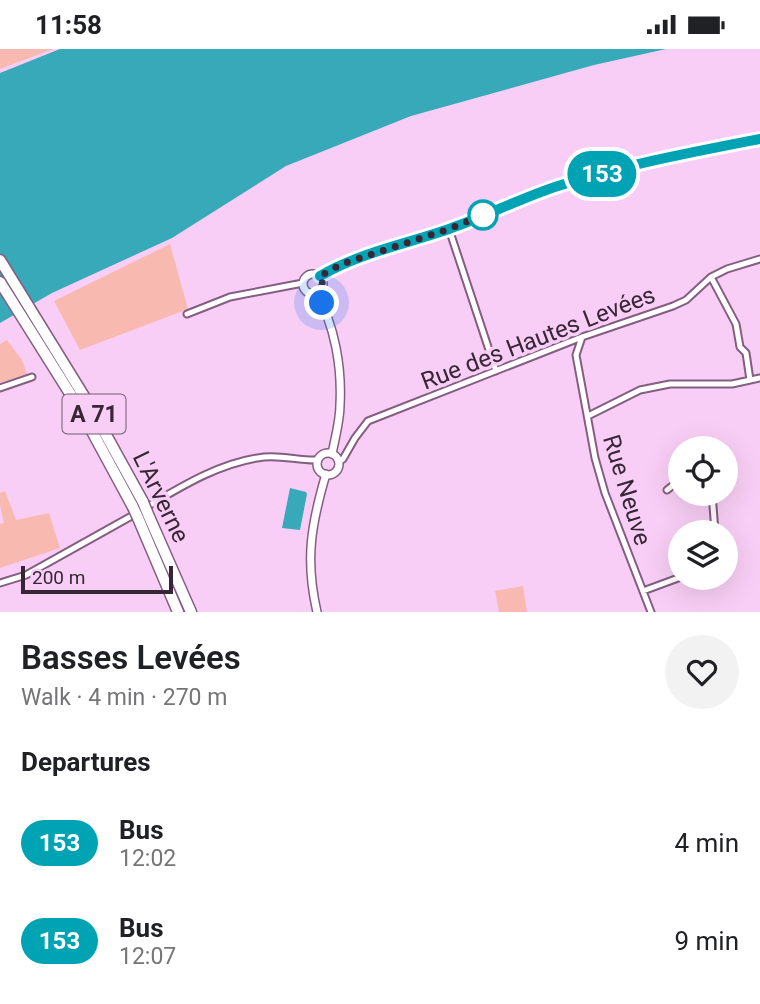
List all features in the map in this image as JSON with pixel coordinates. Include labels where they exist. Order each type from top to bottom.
[{"type":"highway","name":"L'Arverne","points":[[0,260],[99,422],[191,612]]},
{"type":"highway","name":"L'Arverne","points":[[0,282],[140,510],[178,612]]},
{"type":"main road","points":[[320,276],[323,285],[321,290],[316,293],[307,292],[303,283],[309,275],[320,276],[342,264],[449,229],[534,194],[588,177],[760,139]]},
{"type":"main road","points":[[316,293],[329,318],[340,374],[340,406],[332,454]]},
{"type":"main road","points":[[326,453],[332,454],[339,462],[336,472],[326,474],[319,469],[318,460],[326,453]]},
{"type":"main road","points":[[317,612],[311,584],[310,546],[326,474]]},
{"type":"street","points":[[449,229],[496,371]]},
{"type":"street","name":"Rue des Hautes Levées","points":[[339,462],[368,421],[582,337],[673,306],[686,300],[711,277],[726,269],[760,259]]},
{"type":"street","points":[[711,277],[736,324],[740,347],[746,353],[750,380]]},
{"type":"street","points":[[187,314],[230,297],[303,283]]},
{"type":"street","points":[[563,345],[576,355],[582,337]]},
{"type":"street","name":"Rue Neuve","points":[[576,355],[595,458],[605,493],[651,612]]},
{"type":"street","points":[[0,388],[32,377]]},
{"type":"street","points":[[588,416],[640,390],[670,384],[732,384],[760,378]]},
{"type":"street","points":[[0,583],[26,575],[48,564],[205,474],[264,457],[318,460]]},
{"type":"street","points":[[643,591],[668,582]]},
{"type":"shaded area","points":[[0,49],[53,49],[0,69]]},
{"type":"shaded area","points":[[60,49],[666,49],[594,65],[411,116],[286,166],[172,238],[52,293],[0,323],[0,73]]},
{"type":"shaded area","points":[[170,244],[188,309],[80,350],[54,301]]},
{"type":"shaded area","points":[[7,340],[22,360],[27,374],[0,383],[0,344]]},
{"type":"shaded area","points":[[290,488],[307,494],[300,530],[282,528]]},
{"type":"shaded area","points":[[5,491],[16,520],[49,513],[60,548],[0,568],[0,524],[4,523],[0,493]]},
{"type":"shaded area","points":[[523,586],[527,612],[499,612],[495,591]]},
{"type":"bus line","name":"153","points":[[320,276],[342,264],[449,229],[558,186],[760,139]]},
{"type":"route","points":[[322,303],[316,293],[323,285],[320,276],[342,264],[483,215]]}]
